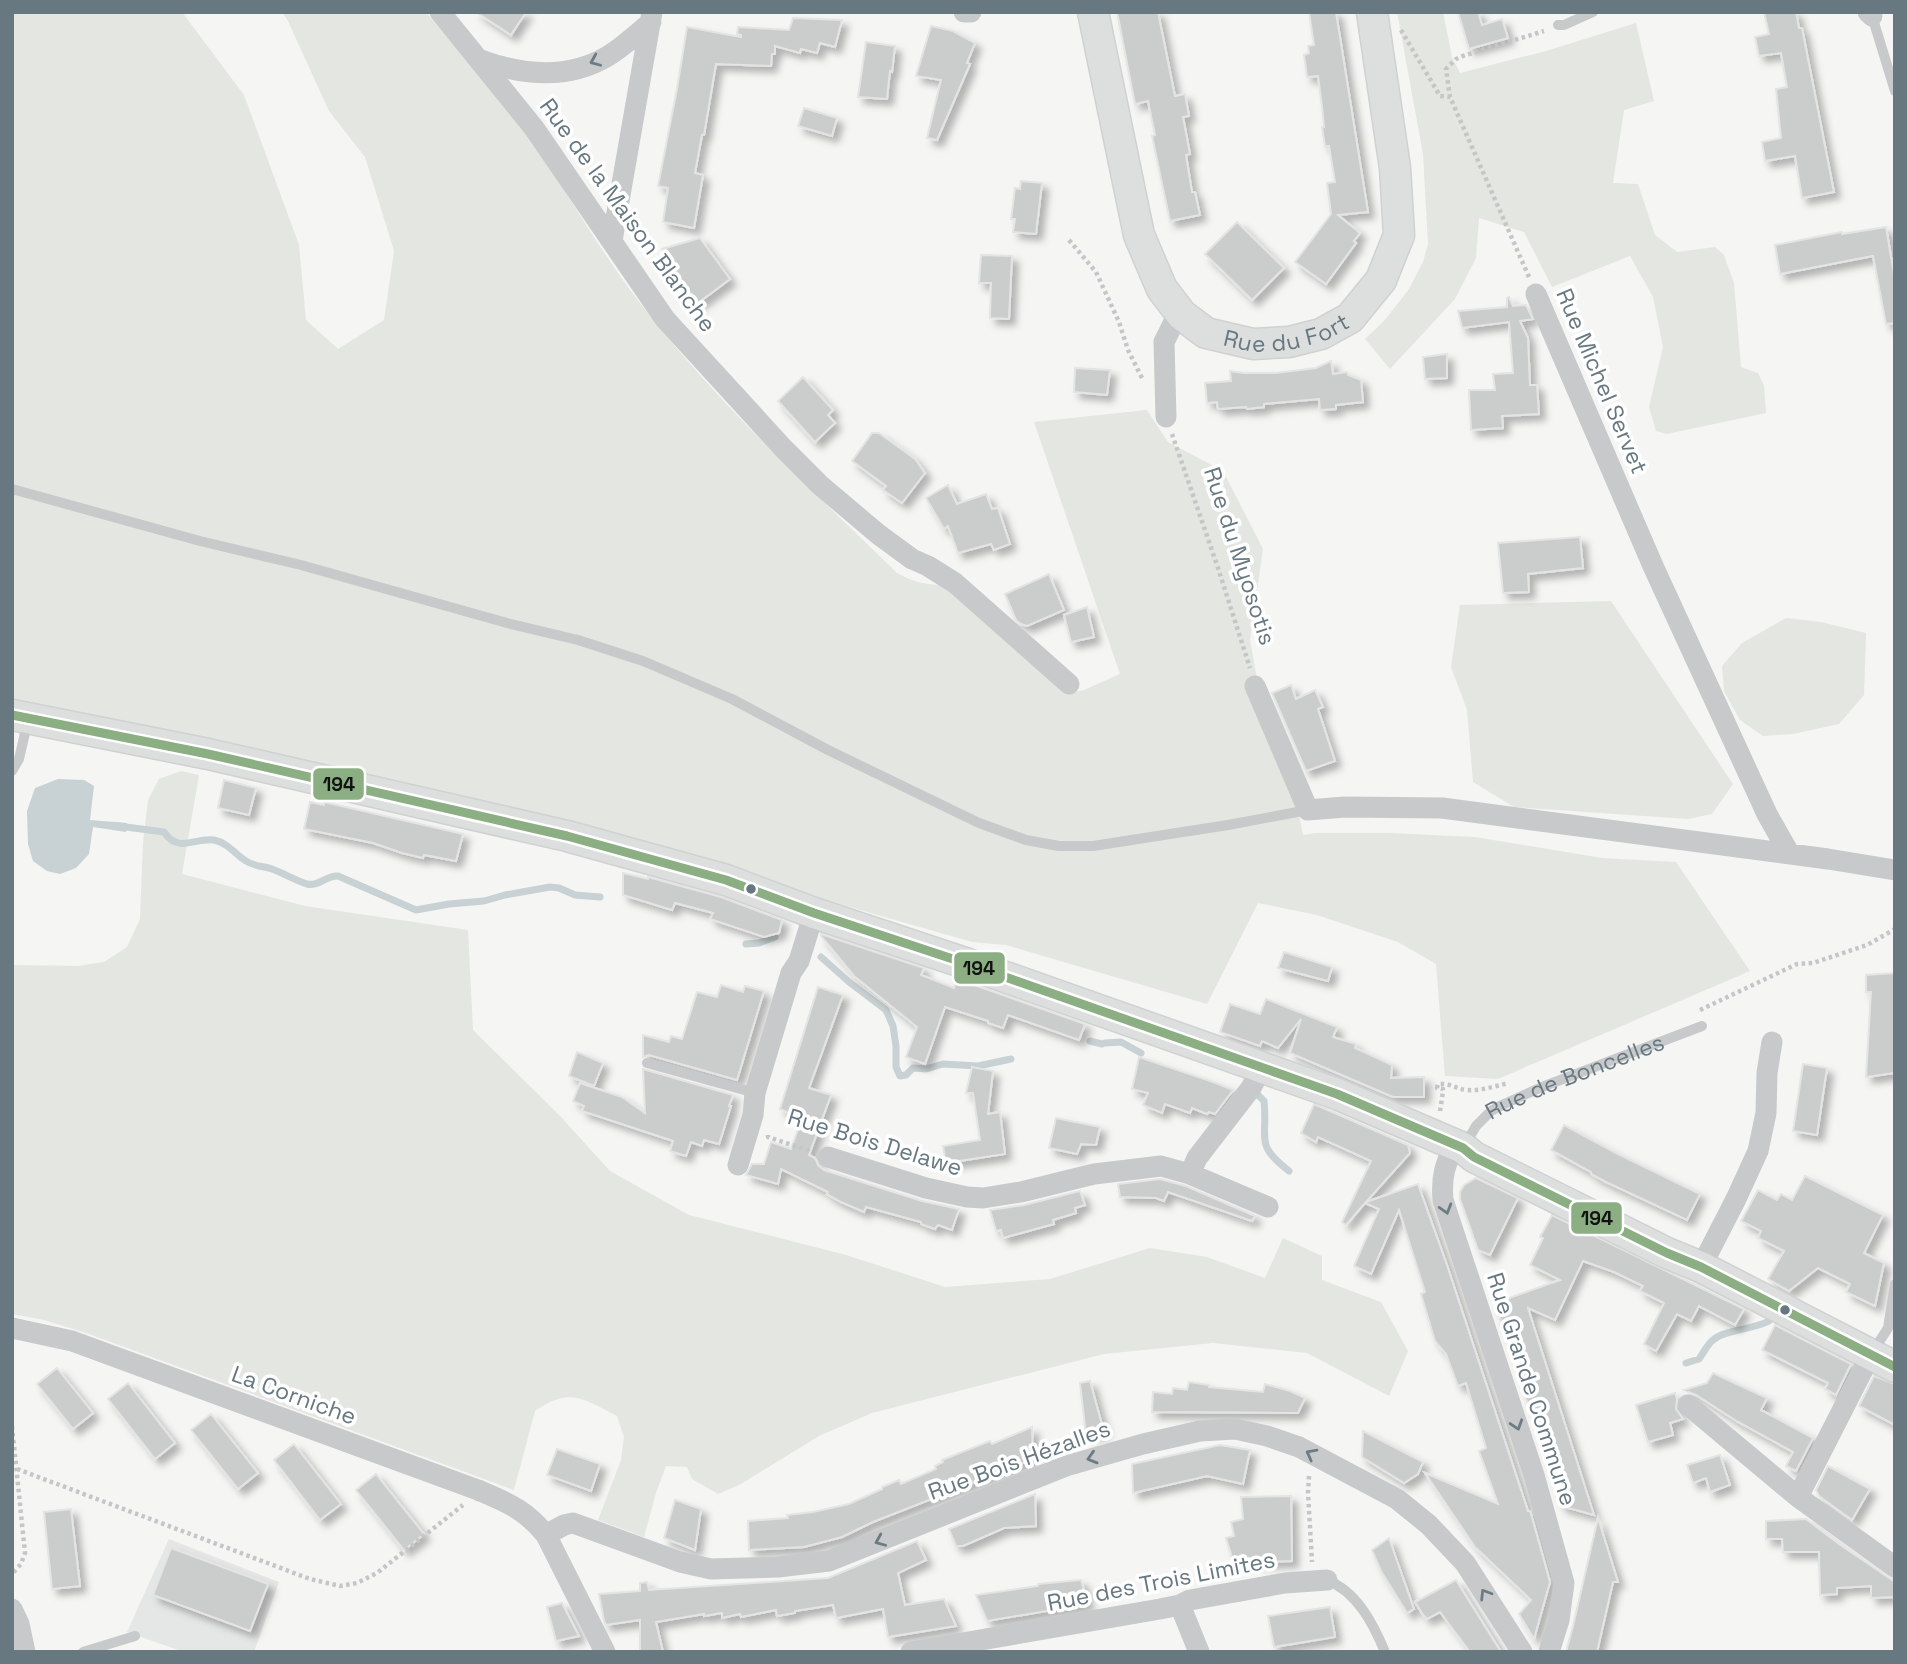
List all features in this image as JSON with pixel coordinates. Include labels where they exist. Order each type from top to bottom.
[{"type":"main road","name":"Rue du Fort","points":[[1093,12],[1139,235],[1162,289],[1182,315],[1206,333],[1253,344],[1289,342],[1321,334],[1350,318],[1381,281],[1399,235],[1395,168],[1373,19]]},
{"type":"main road","name":"Rue de Boncelles","points":[[20,716],[208,754],[567,836],[726,880],[814,913],[989,971],[1337,1094],[1459,1146],[1474,1157],[1667,1253],[1701,1267],[1883,1361]]},
{"type":"street","name":"Rue de la Maison Blanche","points":[[440,12],[534,128],[665,319],[784,449],[820,485],[878,534],[912,559],[955,583],[1069,684]]},
{"type":"street","points":[[964,12],[971,12]]},
{"type":"street","points":[[480,60],[502,68],[526,72],[547,74],[569,71],[607,57],[651,17]]},
{"type":"street","points":[[612,241],[651,17]]},
{"type":"street","name":"Rue Michel Servet","points":[[1536,294],[1653,566],[1767,814],[1789,853]]},
{"type":"street","points":[[1166,417],[1164,342],[1168,332],[1182,315]]},
{"type":"street","points":[[1255,686],[1308,810],[1386,806],[1441,808],[1789,853],[1895,870]]},
{"type":"street","points":[[738,1165],[752,1115],[755,1093],[791,973],[799,961],[814,913]]},
{"type":"street","points":[[1701,1267],[1758,1151],[1766,1113],[1767,1073],[1772,1042]]},
{"type":"street","points":[[1190,1174],[1197,1158],[1251,1088],[1262,1067]]},
{"type":"street","name":"Rue Grande Commune","points":[[1459,1146],[1444,1168],[1443,1200],[1534,1475],[1564,1583],[1559,1620],[1549,1652]]},
{"type":"street","name":"Rue Bois Delawe","points":[[828,1157],[926,1188],[983,1198],[1008,1195],[1116,1170],[1161,1166],[1190,1174],[1268,1207]]},
{"type":"street","name":"La Corniche","points":[[12,1328],[72,1341],[478,1490],[519,1509],[533,1519],[546,1535],[605,1652]]},
{"type":"street","points":[[1797,1497],[1883,1361]]},
{"type":"street","points":[[1688,1405],[1797,1497],[1895,1567]]},
{"type":"street","name":"Rue Bois Hézalles","points":[[546,1535],[573,1523],[680,1562],[711,1569],[778,1567],[830,1561],[1083,1461],[1200,1431],[1235,1429],[1298,1447],[1397,1499],[1413,1511],[1465,1563],[1522,1652]]},
{"type":"street","name":"Rue des Trois Limites","points":[[911,1652],[1180,1605],[1191,1600],[1285,1583],[1320,1580]]},
{"type":"street","points":[[1180,1605],[1199,1652]]},
{"type":"street","points":[[12,1609],[19,1624],[25,1652]]},
{"type":"lane","points":[[1558,25],[1593,12]]},
{"type":"lane","points":[[1870,14],[1895,91]]},
{"type":"lane","points":[[12,489],[578,640],[643,661],[732,699],[838,755],[979,823],[1026,840],[1059,846],[1093,846],[1308,810]]},
{"type":"lane","points":[[12,771],[19,759],[20,716]]},
{"type":"lane","name":"Rue de Boncelles","points":[[1459,1146],[1476,1126],[1502,1105],[1553,1082],[1702,1026]]},
{"type":"lane","points":[[647,1063],[755,1093]]},
{"type":"lane","points":[[1883,1361],[1895,1284]]},
{"type":"lane","points":[[1320,1580],[1344,1588],[1352,1595],[1385,1652]]},
{"type":"lane","points":[[83,1652],[135,1636]]},
{"type":"path","points":[[1373,19],[1398,23],[1440,96],[1450,97]]},
{"type":"path","name":"Rue Michel Servet","points":[[1536,294],[1450,97],[1446,69],[1456,59],[1558,25]]},
{"type":"path","name":"Rue du Myosotis","points":[[1069,240],[1096,272],[1119,322],[1128,350],[1152,399],[1166,417],[1219,569],[1255,686]]},
{"type":"path","name":"Rue Bois Delawe","points":[[770,1128],[768,1137],[828,1157]]},
{"type":"path","points":[[12,1426],[25,1553],[12,1574]]},
{"type":"path","points":[[17,1469],[310,1579],[340,1586],[357,1583],[377,1573],[455,1513],[478,1490]]},
{"type":"path","points":[[1308,1493],[1320,1580]]},
{"type":"shaded area","points":[[12,12],[182,12],[244,95],[299,245],[306,320],[338,349],[384,320],[394,251],[365,157],[329,111],[282,12],[426,12],[524,131],[625,282],[669,339],[764,443],[897,573],[920,582],[944,585],[1071,693],[1120,674],[1034,422],[1147,410],[1168,442],[1223,471],[1263,549],[1250,640],[1257,679],[1296,800],[1303,835],[1389,833],[1475,837],[1602,858],[1676,862],[1750,971],[1498,1079],[1445,1076],[1436,964],[1398,942],[1317,915],[1258,903],[1207,1004],[1006,945],[972,942],[808,895],[12,703]]},
{"type":"shaded area","points":[[1397,12],[1443,12],[1452,57],[1460,73],[1546,51],[1636,23],[1654,101],[1624,110],[1613,183],[1638,184],[1655,235],[1677,252],[1715,247],[1724,255],[1734,283],[1741,367],[1758,373],[1764,386],[1766,413],[1667,434],[1656,431],[1649,407],[1663,347],[1653,297],[1630,256],[1552,287],[1524,232],[1479,218],[1476,258],[1455,299],[1390,369],[1365,339],[1384,321],[1409,289],[1423,262],[1428,244],[1423,154]]},
{"type":"shaded area","points":[[1611,601],[1733,784],[1712,814],[1688,819],[1514,807],[1473,782],[1467,710],[1451,667],[1460,605]]},
{"type":"shaded area","points":[[1786,618],[1821,622],[1866,633],[1864,695],[1839,724],[1793,734],[1763,736],[1740,720],[1724,691],[1722,666],[1742,643]]},
{"type":"shaded area","points":[[181,771],[199,775],[182,874],[305,906],[468,930],[473,1030],[561,1117],[610,1171],[689,1215],[846,1255],[945,1287],[1050,1279],[1150,1248],[1207,1257],[1265,1278],[1283,1238],[1322,1256],[1322,1280],[1381,1302],[1408,1351],[1389,1396],[1307,1353],[1213,1343],[1104,1354],[872,1413],[819,1436],[741,1484],[718,1494],[692,1479],[687,1467],[666,1466],[644,1537],[598,1520],[621,1460],[624,1437],[617,1416],[585,1400],[567,1397],[557,1399],[535,1411],[514,1490],[86,1333],[44,1320],[12,1314],[12,965],[78,966],[104,962],[127,947],[140,919],[143,843],[148,800],[159,779]]},
{"type":"shaded area","points":[[58,779],[84,780],[94,786],[90,820],[127,823],[126,832],[93,827],[89,854],[76,868],[60,874],[47,871],[33,861],[28,844],[27,811],[35,788]]},
{"type":"shaded area","points":[[169,1539],[279,1582],[254,1652],[184,1652],[127,1632]]},
{"type":"building","points":[[476,12],[526,12],[511,35]]},
{"type":"building","points":[[1117,12],[1158,12],[1175,96],[1185,94],[1189,116],[1183,117],[1190,154],[1186,155],[1192,192],[1195,192],[1200,215],[1170,221],[1152,136],[1155,135],[1148,101],[1135,104]]},
{"type":"building","points":[[1309,12],[1336,12],[1368,212],[1338,215],[1360,233],[1354,241],[1356,243],[1326,284],[1295,262],[1331,214],[1327,183],[1335,182],[1329,146],[1325,146],[1318,76],[1307,77],[1304,55],[1309,53],[1308,46],[1314,45]]},
{"type":"building","points":[[1458,12],[1478,12],[1482,25],[1502,19],[1508,38],[1469,49]]},
{"type":"building","points":[[1764,12],[1796,12],[1799,28],[1802,28],[1834,192],[1802,198],[1795,156],[1765,161],[1762,142],[1781,138],[1776,89],[1787,87],[1781,53],[1759,56],[1755,37],[1769,34]]},
{"type":"building","points":[[793,18],[842,20],[835,47],[820,43],[817,53],[801,49],[800,53],[775,46],[771,66],[716,64],[695,173],[703,175],[694,228],[663,222],[668,188],[658,186],[687,27],[741,37],[737,34],[738,27],[789,30]]},
{"type":"building","points":[[931,26],[953,31],[975,43],[967,63],[970,64],[937,140],[927,138],[941,80],[916,76]]},
{"type":"building","points":[[866,42],[895,46],[887,99],[858,97]]},
{"type":"building","points":[[804,108],[837,118],[832,136],[798,126]]},
{"type":"building","points":[[1021,181],[1042,183],[1036,234],[1013,232],[1015,219],[1011,219],[1015,188],[1020,189]]},
{"type":"building","points":[[1237,222],[1284,268],[1252,300],[1205,254]]},
{"type":"building","points":[[1886,227],[1895,280],[1895,323],[1886,324],[1873,256],[1780,274],[1775,245],[1842,232]]},
{"type":"building","points":[[700,238],[730,279],[698,303],[667,262],[662,249]]},
{"type":"building","points":[[981,255],[1012,256],[1009,319],[990,318],[991,283],[979,283]]},
{"type":"building","points":[[1509,297],[1513,306],[1526,305],[1533,319],[1520,321],[1528,338],[1530,385],[1537,385],[1539,414],[1502,416],[1503,428],[1471,430],[1469,390],[1495,390],[1493,374],[1513,373],[1509,322],[1462,328],[1458,311],[1507,307]]},
{"type":"building","points":[[1447,354],[1447,378],[1425,379],[1423,357]]},
{"type":"building","points":[[1331,361],[1333,374],[1347,372],[1348,375],[1361,380],[1363,402],[1320,410],[1319,399],[1264,404],[1264,407],[1247,409],[1218,409],[1217,402],[1207,403],[1205,383],[1231,381],[1230,371],[1276,373],[1316,368]]},
{"type":"building","points":[[1075,368],[1110,370],[1107,395],[1074,392]]},
{"type":"building","points":[[803,377],[833,410],[828,415],[835,423],[815,442],[778,401]]},
{"type":"building","points":[[872,433],[879,433],[915,459],[925,473],[902,503],[883,490],[886,486],[852,461]]},
{"type":"building","points":[[948,485],[957,504],[986,494],[992,509],[998,508],[1010,544],[994,550],[991,544],[958,553],[948,526],[944,529],[926,498]]},
{"type":"building","points":[[1580,537],[1583,568],[1528,574],[1529,592],[1503,593],[1498,543]]},
{"type":"building","points":[[1049,574],[1064,610],[1027,626],[1021,624],[1016,620],[1005,594]]},
{"type":"building","points":[[1087,607],[1094,637],[1071,642],[1064,615]]},
{"type":"building","points":[[1291,685],[1296,699],[1315,690],[1323,707],[1318,709],[1335,761],[1306,771],[1272,693]]},
{"type":"building","points":[[224,780],[256,788],[249,815],[218,808]]},
{"type":"building","points":[[310,802],[324,805],[324,802],[463,834],[456,861],[424,855],[423,858],[373,843],[304,829]]},
{"type":"building","points":[[623,873],[721,897],[782,920],[779,933],[764,937],[710,919],[713,913],[675,903],[672,910],[623,895]]},
{"type":"building","points":[[821,934],[924,968],[921,975],[954,988],[957,979],[1085,1024],[1079,1040],[1008,1015],[1003,1028],[945,1007],[925,1064],[906,1057],[917,1027],[854,976]]},
{"type":"building","points":[[1284,952],[1332,967],[1328,981],[1278,968]]},
{"type":"building","points":[[1895,973],[1895,1073],[1866,1077],[1871,992],[1866,992],[1866,975]]},
{"type":"building","points":[[721,985],[743,992],[745,986],[764,991],[737,1080],[649,1055],[643,1057],[643,1035],[669,1042],[671,1036],[682,1039],[697,992],[717,997]]},
{"type":"building","points":[[818,987],[843,995],[809,1088],[831,1095],[809,1155],[815,1158],[824,1170],[922,1201],[959,1209],[952,1230],[938,1225],[935,1229],[921,1222],[866,1207],[864,1212],[781,1169],[778,1184],[746,1175],[752,1164],[764,1164],[771,1142],[791,1149],[802,1118],[780,1109]]},
{"type":"building","points":[[1266,999],[1337,1027],[1333,1037],[1356,1044],[1355,1048],[1392,1065],[1391,1078],[1424,1077],[1424,1097],[1393,1097],[1290,1053],[1301,1019],[1278,1048],[1262,1041],[1260,1046],[1220,1032],[1230,1004],[1260,1014]]},
{"type":"building","points":[[577,1052],[603,1063],[594,1086],[569,1076]]},
{"type":"building","points":[[1139,1057],[1233,1090],[1215,1114],[1192,1108],[1190,1113],[1165,1104],[1162,1113],[1143,1105],[1148,1093],[1132,1089]]},
{"type":"building","points":[[1803,1064],[1827,1068],[1817,1135],[1793,1131]]},
{"type":"building","points":[[972,1067],[993,1071],[988,1114],[1000,1112],[1005,1154],[946,1163],[943,1146],[980,1140],[973,1093],[966,1093]]},
{"type":"building","points":[[643,1069],[733,1095],[719,1144],[704,1140],[702,1146],[691,1142],[686,1156],[670,1151],[673,1141],[582,1111],[584,1106],[573,1101],[580,1083],[622,1097],[645,1113]]},
{"type":"building","points":[[1314,1104],[1408,1145],[1410,1153],[1366,1202],[1418,1184],[1530,1511],[1550,1582],[1534,1639],[1519,1614],[1531,1600],[1475,1547],[1425,1473],[1498,1504],[1479,1451],[1486,1448],[1466,1383],[1458,1386],[1446,1354],[1435,1341],[1421,1294],[1425,1292],[1399,1210],[1371,1274],[1354,1266],[1379,1209],[1365,1203],[1346,1225],[1342,1222],[1371,1161],[1318,1137],[1316,1142],[1301,1133]]},
{"type":"building","points":[[1056,1118],[1100,1127],[1096,1145],[1081,1144],[1077,1154],[1049,1148]]},
{"type":"building","points":[[1564,1125],[1700,1194],[1687,1220],[1606,1182],[1551,1150]]},
{"type":"building","points":[[1805,1176],[1883,1215],[1864,1253],[1884,1263],[1875,1306],[1846,1292],[1850,1284],[1818,1268],[1789,1291],[1768,1279],[1784,1251],[1758,1238],[1761,1231],[1741,1221],[1758,1190],[1777,1200],[1781,1194],[1792,1200]]},
{"type":"building","points":[[1476,1178],[1518,1198],[1490,1255],[1478,1250],[1460,1199],[1464,1185]]},
{"type":"building","points":[[1160,1179],[1186,1186],[1255,1216],[1252,1221],[1168,1192],[1164,1201],[1156,1198],[1120,1197],[1118,1184]]},
{"type":"building","points":[[1080,1191],[1085,1205],[1075,1208],[1076,1213],[1053,1220],[1054,1224],[1003,1238],[1001,1230],[996,1231],[990,1210],[1024,1205]]},
{"type":"building","points":[[1552,1215],[1744,1309],[1735,1325],[1699,1306],[1691,1321],[1677,1314],[1656,1351],[1644,1344],[1664,1303],[1640,1291],[1643,1286],[1583,1261],[1555,1320],[1528,1308],[1594,1515],[1561,1506],[1495,1303],[1560,1280],[1530,1265],[1543,1238],[1540,1237]]},
{"type":"building","points":[[1775,1325],[1851,1364],[1836,1395],[1825,1389],[1828,1383],[1762,1350]]},
{"type":"building","points":[[57,1368],[93,1413],[73,1429],[37,1384]]},
{"type":"building","points":[[1713,1373],[1767,1398],[1761,1410],[1813,1438],[1796,1471],[1786,1466],[1793,1452],[1684,1390],[1707,1383]]},
{"type":"building","points":[[1874,1376],[1895,1384],[1895,1425],[1859,1406]]},
{"type":"building","points":[[1090,1381],[1104,1432],[1086,1435],[1080,1383]]},
{"type":"building","points":[[1189,1382],[1209,1387],[1263,1392],[1265,1384],[1305,1398],[1298,1413],[1152,1412],[1153,1392],[1172,1394],[1173,1388],[1187,1390]]},
{"type":"building","points":[[128,1383],[175,1443],[155,1459],[108,1399]]},
{"type":"building","points":[[1675,1393],[1676,1409],[1683,1419],[1670,1423],[1673,1435],[1648,1442],[1636,1405]]},
{"type":"building","points":[[211,1414],[258,1473],[238,1489],[191,1430]]},
{"type":"building","points":[[1032,1427],[1033,1459],[873,1522],[842,1537],[804,1547],[749,1550],[748,1521],[788,1518],[787,1515],[849,1504],[899,1480],[901,1484],[936,1469],[935,1466],[943,1462],[942,1460],[990,1441],[992,1444]]},
{"type":"building","points":[[1363,1431],[1423,1462],[1418,1474],[1404,1483],[1362,1457]]},
{"type":"building","points":[[294,1444],[341,1504],[320,1520],[274,1460]]},
{"type":"building","points":[[1220,1445],[1250,1450],[1243,1484],[1207,1476],[1133,1493],[1132,1464]]},
{"type":"building","points":[[557,1449],[600,1464],[591,1491],[547,1475]]},
{"type":"building","points":[[1720,1455],[1730,1485],[1710,1492],[1706,1478],[1693,1483],[1687,1465]]},
{"type":"building","points":[[1828,1466],[1870,1489],[1852,1520],[1819,1496],[1816,1490]]},
{"type":"building","points":[[376,1474],[424,1534],[404,1550],[356,1490]]},
{"type":"building","points":[[1035,1494],[1036,1526],[1004,1528],[963,1546],[956,1546],[949,1529]]},
{"type":"building","points":[[1291,1496],[1292,1561],[1258,1562],[1258,1558],[1233,1560],[1226,1538],[1234,1536],[1231,1522],[1243,1519],[1241,1497]]},
{"type":"building","points":[[675,1500],[701,1509],[695,1550],[664,1538]]},
{"type":"building","points":[[71,1509],[80,1586],[52,1589],[44,1512]]},
{"type":"building","points":[[1598,1518],[1618,1582],[1613,1582],[1597,1652],[1566,1652],[1573,1626]]},
{"type":"building","points":[[1806,1519],[1895,1582],[1895,1597],[1871,1598],[1871,1586],[1837,1588],[1837,1594],[1820,1595],[1819,1552],[1783,1552],[1782,1539],[1766,1539],[1766,1521]]},
{"type":"building","points":[[1389,1538],[1414,1609],[1407,1613],[1381,1571],[1372,1550]]},
{"type":"building","points":[[917,1541],[926,1560],[898,1573],[905,1605],[944,1599],[956,1626],[888,1637],[883,1609],[836,1618],[833,1605],[777,1616],[776,1610],[741,1617],[740,1614],[722,1618],[722,1613],[704,1614],[656,1622],[663,1652],[640,1652],[640,1620],[606,1625],[604,1621],[599,1594],[640,1591],[640,1583],[647,1582],[649,1590],[828,1578]]},
{"type":"building","points":[[171,1548],[268,1584],[250,1631],[153,1595]]},
{"type":"building","points":[[1081,1580],[1088,1604],[987,1621],[976,1595],[1038,1584]]},
{"type":"building","points":[[1456,1580],[1501,1652],[1470,1652],[1440,1612],[1427,1619],[1423,1615],[1415,1602]]},
{"type":"building","points":[[562,1603],[579,1636],[556,1641],[547,1607]]},
{"type":"building","points":[[1330,1607],[1335,1637],[1274,1647],[1268,1616]]},
{"type":"waterway","points":[[118,826],[164,832],[170,839],[181,843],[219,841],[249,863],[272,869],[307,884],[338,876],[416,910],[484,901],[550,887],[575,895],[600,897]]},
{"type":"waterway","points":[[746,944],[775,937]]},
{"type":"waterway","points":[[821,957],[886,1010],[893,1026],[896,1067],[900,1076],[906,1075],[913,1068],[926,1069],[943,1064],[978,1066],[1011,1059]]},
{"type":"waterway","points":[[1090,1041],[1102,1044]]},
{"type":"waterway","points":[[1105,1043],[1121,1042],[1141,1053]]},
{"type":"waterway","points":[[1258,1095],[1264,1101],[1267,1147],[1289,1171]]},
{"type":"waterway","points":[[1686,1363],[1699,1359],[1709,1344],[1719,1336],[1769,1321]]},
{"type":"transit line","name":"194","points":[[12,715],[208,754],[567,836],[726,880],[1337,1094],[1463,1148],[1474,1157],[1667,1253],[1701,1267],[1895,1367]]}]
